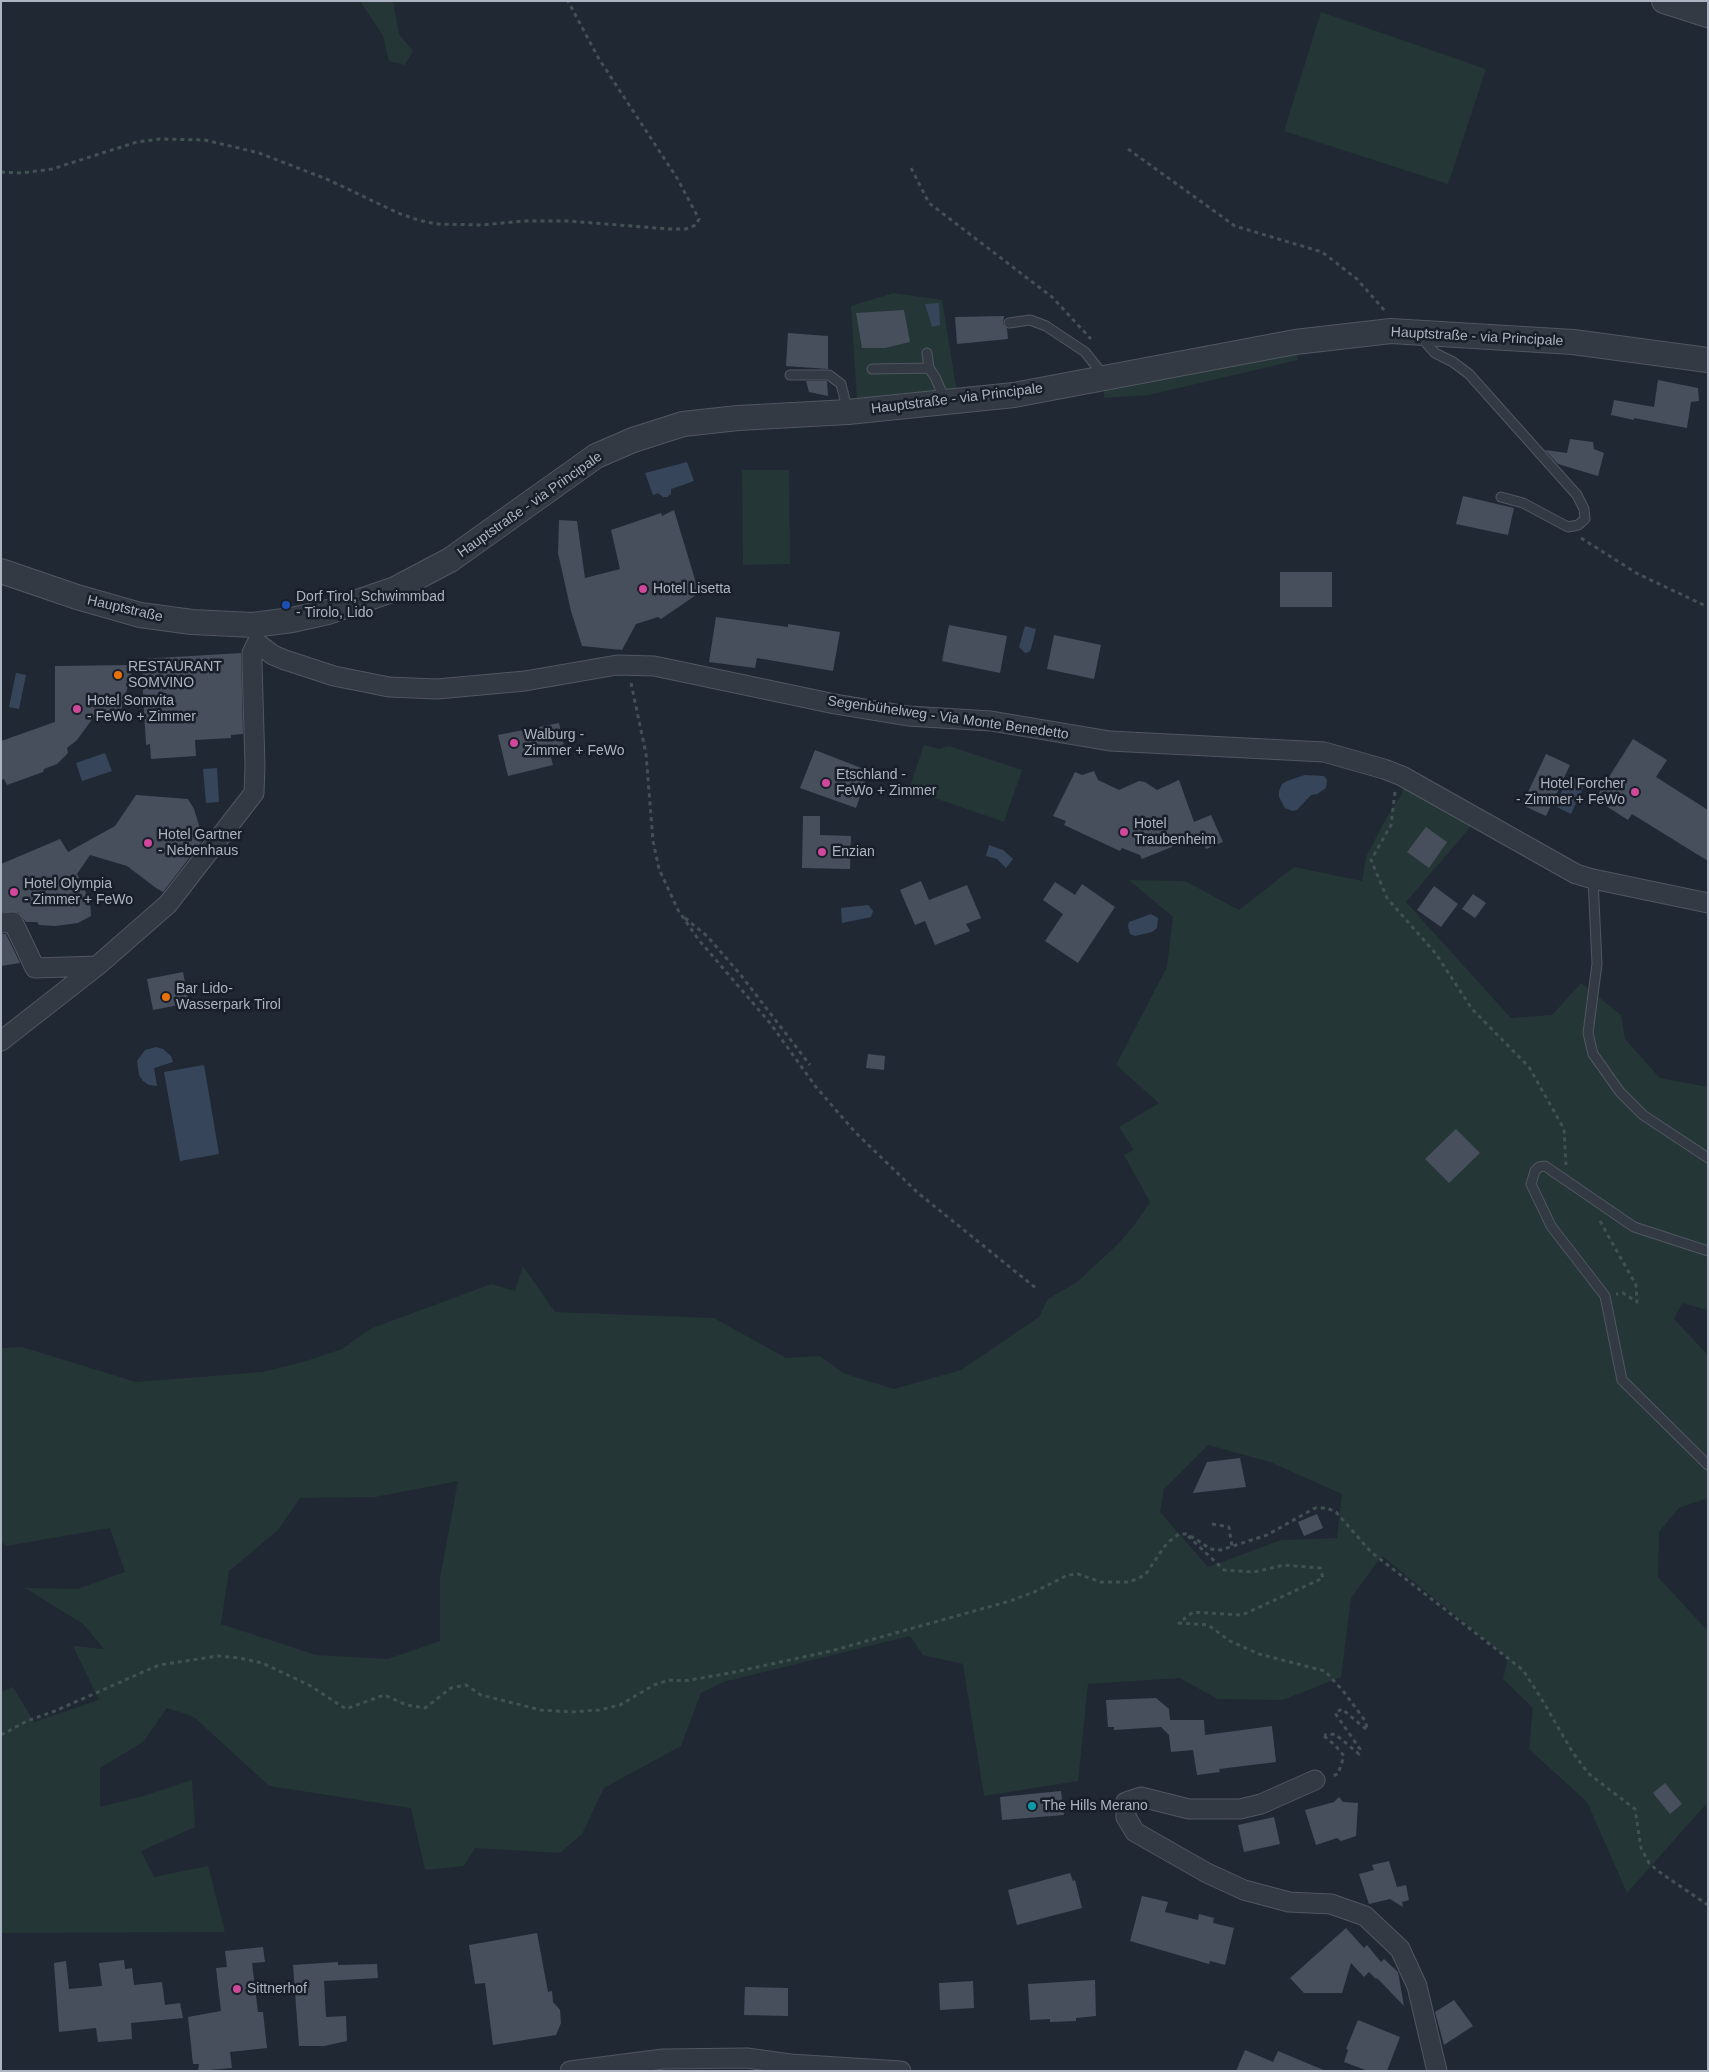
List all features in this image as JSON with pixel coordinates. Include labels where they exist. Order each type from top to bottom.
[{"type":"street","points":[[1664,1],[1708,14]]},
{"type":"street","name":"Hauptstraße - via Principale","points":[[255,634],[292,620],[328,612],[396,589],[450,560],[596,456],[633,440],[683,424],[738,418],[848,412],[1014,395],[1296,342],[1391,331],[1573,342],[1708,360]]},
{"type":"street","name":"Hauptstraße","points":[[1,571],[77,597],[140,615],[192,622],[255,634]]},
{"type":"street","points":[[1,1041],[97,966],[168,904],[254,793],[252,653],[255,634]]},
{"type":"street","name":"Segenbühelweg - Via Monte Benedetto","points":[[255,634],[273,654],[334,676],[389,687],[447,688],[525,681],[626,665],[654,666],[835,704],[908,716],[991,722],[1110,741],[1324,752],[1384,769],[1449,801],[1576,874],[1592,880],[1708,903]]},
{"type":"street","points":[[1,923],[14,922],[35,968],[97,966]]},
{"type":"street","points":[[1315,1780],[1261,1804],[1240,1809],[1189,1809],[1141,1797],[1126,1802],[1126,1817],[1135,1832],[1208,1873],[1244,1890],[1290,1902],[1331,1904],[1365,1916],[1400,1948],[1417,1986],[1436,2071]]},
{"type":"street","points":[[570,2071],[663,2059],[747,2058],[790,2067],[901,2071]]},
{"type":"lane","points":[[1009,323],[1030,320],[1046,326],[1084,352],[1105,378]]},
{"type":"lane","points":[[1422,333],[1427,344],[1436,353],[1470,374],[1577,495],[1584,509],[1585,519],[1578,525],[1568,527],[1523,503],[1501,497]]},
{"type":"lane","points":[[927,354],[929,368],[935,376],[946,402]]},
{"type":"lane","points":[[872,369],[929,368]]},
{"type":"lane","points":[[790,375],[829,375],[841,384],[848,412]]},
{"type":"lane","points":[[1592,880],[1597,964],[1588,1033],[1593,1054],[1620,1092],[1643,1114],[1708,1158]]},
{"type":"lane","points":[[1708,1250],[1634,1227],[1545,1166],[1539,1166],[1535,1171],[1531,1184],[1551,1226],[1606,1296],[1622,1380],[1708,1465]]},
{"type":"path","points":[[1,172],[21,173],[52,169],[137,142],[160,139],[205,140],[259,153],[329,180],[398,213],[436,224],[568,221],[669,229],[686,228],[696,225],[700,219],[677,178],[599,59],[568,1]]},
{"type":"path","points":[[1128,150],[1235,226],[1322,252],[1357,279],[1391,317],[1391,331]]},
{"type":"path","points":[[911,168],[929,203],[1052,298],[1096,345]]},
{"type":"path","points":[[1559,522],[1569,531],[1592,543],[1638,574],[1708,607]]},
{"type":"path","points":[[626,665],[646,754],[653,841],[665,884],[682,917],[698,939],[770,1023],[816,1087],[855,1132],[918,1193],[1037,1289]]},
{"type":"path","points":[[1384,769],[1395,785],[1391,825],[1371,860],[1387,898],[1436,954],[1472,1009],[1529,1066],[1564,1129],[1566,1180]]},
{"type":"path","points":[[682,917],[693,923],[707,936],[727,959],[773,1015],[810,1065]]},
{"type":"path","points":[[1598,1217],[1636,1285],[1637,1302],[1623,1293],[1606,1296]]},
{"type":"path","points":[[1,1734],[27,1721],[91,1696],[159,1665],[218,1656],[262,1662],[309,1685],[346,1709],[384,1695],[407,1705],[425,1708],[451,1688],[466,1685],[481,1695],[540,1710],[571,1712],[599,1710],[620,1705],[654,1685],[669,1680],[684,1680],[730,1673],[831,1651],[1010,1601],[1034,1592],[1068,1575],[1078,1574],[1101,1582],[1128,1582],[1137,1579],[1149,1570],[1167,1543],[1179,1534],[1186,1534],[1210,1549],[1221,1550],[1267,1535],[1315,1508],[1327,1508],[1336,1512],[1370,1552],[1523,1670],[1542,1698],[1573,1752],[1589,1774],[1635,1809],[1641,1848],[1649,1863],[1658,1872],[1708,1905]]},
{"type":"path","points":[[1212,1524],[1229,1527],[1232,1547]]},
{"type":"path","points":[[1186,1534],[1224,1570],[1254,1572],[1284,1565],[1320,1568],[1323,1578],[1242,1615],[1193,1612],[1179,1623],[1208,1625],[1230,1641],[1259,1654],[1324,1671],[1350,1699],[1366,1722],[1367,1730],[1342,1709],[1335,1713],[1360,1749],[1359,1754],[1335,1734],[1324,1735],[1344,1756],[1338,1774]]},
{"type":"shaded area","points":[[360,1],[393,1],[399,34],[413,51],[405,65],[389,61],[383,36]]},
{"type":"shaded area","points":[[1321,12],[1486,69],[1448,184],[1284,131]]},
{"type":"shaded area","points":[[893,293],[942,300],[957,393],[857,401],[851,306]]},
{"type":"shaded area","points":[[1295,342],[1298,360],[1149,395],[1104,398],[1104,388]]},
{"type":"shaded area","points":[[742,470],[789,470],[790,564],[743,565]]},
{"type":"shaded area","points":[[924,745],[939,749],[949,746],[1022,770],[1004,822],[909,789]]},
{"type":"shaded area","points":[[1403,786],[1473,824],[1406,902],[1511,1018],[1552,1015],[1581,983],[1621,1015],[1625,1039],[1660,1078],[1708,1087],[1708,1310],[1682,1303],[1674,1319],[1708,1355],[1708,1498],[1679,1508],[1659,1532],[1658,1577],[1708,1631],[1708,1802],[1627,1893],[1587,1802],[1529,1749],[1533,1708],[1503,1679],[1508,1658],[1382,1556],[1351,1598],[1341,1677],[1283,1700],[1218,1699],[1179,1678],[1088,1684],[1078,1781],[984,1796],[963,1664],[923,1655],[910,1636],[723,1682],[701,1693],[681,1746],[604,1788],[582,1834],[560,1853],[475,1848],[464,1866],[425,1870],[411,1808],[269,1786],[194,1717],[167,1708],[143,1742],[100,1768],[100,1807],[147,1795],[192,1780],[195,1827],[141,1851],[154,1877],[208,1866],[225,1932],[1,1933],[1,1692],[13,1687],[34,1722],[99,1700],[73,1646],[104,1649],[83,1624],[25,1588],[77,1589],[125,1572],[110,1528],[6,1546],[1,1541],[1,1348],[22,1347],[136,1382],[263,1372],[342,1349],[370,1329],[491,1284],[515,1291],[523,1266],[555,1312],[714,1318],[786,1358],[820,1356],[845,1374],[894,1389],[961,1370],[1039,1317],[1048,1299],[1077,1282],[1118,1244],[1150,1202],[1124,1155],[1134,1150],[1119,1127],[1159,1103],[1116,1065],[1167,967],[1173,917],[1129,880],[1185,881],[1239,910],[1294,867],[1362,881],[1366,857],[1384,822],[1402,794]],"holes":[[[1208,1445],[1270,1462],[1342,1494],[1337,1538],[1281,1540],[1208,1567],[1160,1512],[1164,1489]],[[458,1481],[440,1578],[440,1641],[388,1659],[316,1655],[221,1624],[229,1571],[278,1530],[300,1498],[375,1497]]]},
{"type":"water","points":[[939,303],[940,325],[932,327],[925,304]]},
{"type":"water","points":[[687,462],[694,481],[671,489],[671,494],[667,497],[663,497],[658,493],[653,495],[645,473]]},
{"type":"water","points":[[1025,626],[1036,629],[1031,649],[1025,653],[1019,647]]},
{"type":"water","points":[[16,673],[26,675],[19,709],[9,707]]},
{"type":"water","points":[[105,753],[112,771],[82,781],[76,763]]},
{"type":"water","points":[[217,768],[219,802],[206,803],[203,769]]},
{"type":"water","points":[[1305,775],[1324,776],[1327,780],[1326,788],[1317,794],[1311,795],[1297,810],[1293,811],[1285,808],[1279,797],[1282,784]]},
{"type":"water","points":[[1569,776],[1585,783],[1571,814],[1555,806]]},
{"type":"water","points":[[989,845],[1003,850],[1013,859],[1006,868],[997,859],[986,856]]},
{"type":"water","points":[[868,905],[873,911],[871,917],[842,923],[841,908]]},
{"type":"water","points":[[1151,914],[1158,918],[1157,928],[1152,932],[1135,936],[1130,934],[1129,922]]},
{"type":"water","points":[[156,1047],[163,1049],[171,1056],[173,1062],[154,1068],[157,1086],[149,1085],[143,1081],[139,1075],[137,1061],[145,1050]]},
{"type":"water","points":[[204,1065],[219,1154],[180,1161],[164,1072]]},
{"type":"building","points":[[904,310],[910,342],[885,348],[862,348],[856,313]]},
{"type":"building","points":[[1004,316],[1003,324],[1007,329],[1008,339],[957,344],[955,317]]},
{"type":"building","points":[[788,333],[828,336],[828,369],[786,366]]},
{"type":"building","points":[[1658,380],[1698,388],[1699,401],[1691,402],[1687,428],[1611,415],[1614,400],[1654,407]]},
{"type":"building","points":[[806,381],[827,381],[828,396],[809,392]]},
{"type":"building","points":[[1570,439],[1593,442],[1594,449],[1604,453],[1598,476],[1558,464],[1545,450],[1567,453]]},
{"type":"building","points":[[1463,496],[1514,508],[1508,535],[1456,524]]},
{"type":"building","points":[[674,510],[699,593],[661,619],[658,617],[636,624],[622,650],[582,646],[571,611],[558,553],[559,520],[577,521],[585,578],[620,569],[611,530],[661,513],[662,516]]},
{"type":"building","points":[[1280,572],[1332,572],[1332,607],[1280,607]]},
{"type":"building","points":[[716,617],[788,627],[788,624],[840,632],[833,671],[757,658],[755,668],[709,662]]},
{"type":"building","points":[[949,625],[1007,636],[1000,673],[942,661]]},
{"type":"building","points":[[1054,635],[1101,645],[1094,679],[1047,669]]},
{"type":"building","points":[[241,653],[243,734],[231,735],[231,738],[195,740],[196,756],[151,759],[150,744],[146,745],[141,659]]},
{"type":"building","points":[[134,665],[119,717],[93,718],[77,740],[67,748],[68,753],[57,764],[44,769],[43,772],[7,785],[4,779],[1,780],[1,741],[55,722],[55,666]]},
{"type":"building","points":[[559,723],[565,750],[550,754],[553,765],[508,776],[498,735]]},
{"type":"building","points":[[1633,739],[1667,760],[1656,777],[1708,810],[1708,861],[1632,814],[1628,820],[1595,799]]},
{"type":"building","points":[[815,750],[869,771],[856,808],[800,788]]},
{"type":"building","points":[[1546,754],[1570,765],[1546,816],[1522,805]]},
{"type":"building","points":[[1094,771],[1098,780],[1119,790],[1139,781],[1145,782],[1157,790],[1179,780],[1194,822],[1211,815],[1223,842],[1206,849],[1199,836],[1142,859],[1140,855],[1122,848],[1120,851],[1064,825],[1066,821],[1053,816],[1075,772],[1082,775]]},
{"type":"building","points":[[136,795],[188,799],[194,809],[202,835],[203,840],[163,892],[127,866],[90,855],[77,874],[90,901],[91,916],[78,923],[55,926],[39,925],[37,922],[26,922],[18,912],[1,912],[1,864],[60,839],[68,852],[115,826]]},
{"type":"building","points":[[803,816],[820,816],[820,835],[851,836],[850,869],[802,868]]},
{"type":"building","points":[[1426,827],[1447,842],[1429,868],[1407,852]]},
{"type":"building","points":[[921,881],[929,900],[967,885],[981,918],[966,924],[970,931],[935,945],[925,921],[915,925],[900,890]]},
{"type":"building","points":[[1055,882],[1075,895],[1082,884],[1115,907],[1078,963],[1045,941],[1063,914],[1043,900]]},
{"type":"building","points":[[1434,886],[1458,904],[1441,927],[1417,910]]},
{"type":"building","points":[[1473,894],[1486,903],[1475,918],[1462,909]]},
{"type":"building","points":[[1,934],[6,934],[20,963],[1,966]]},
{"type":"building","points":[[183,972],[189,1003],[153,1010],[147,979]]},
{"type":"building","points":[[868,1054],[885,1056],[884,1070],[866,1068]]},
{"type":"building","points":[[1456,1129],[1480,1153],[1449,1183],[1425,1159]]},
{"type":"building","points":[[1240,1458],[1246,1487],[1193,1493],[1207,1462]]},
{"type":"building","points":[[1317,1514],[1323,1528],[1304,1536],[1298,1522]]},
{"type":"building","points":[[1156,1698],[1169,1709],[1170,1720],[1204,1720],[1205,1735],[1272,1726],[1276,1762],[1219,1769],[1220,1772],[1197,1775],[1193,1750],[1171,1752],[1169,1735],[1161,1727],[1114,1730],[1114,1727],[1108,1727],[1106,1700]]},
{"type":"building","points":[[1665,1783],[1682,1804],[1670,1814],[1653,1793]]},
{"type":"building","name":"The Hills Merano","points":[[1061,1791],[1064,1815],[1002,1820],[1000,1797]]},
{"type":"building","points":[[1339,1797],[1343,1802],[1358,1803],[1356,1836],[1341,1841],[1337,1838],[1316,1845],[1305,1810],[1334,1802]]},
{"type":"building","points":[[1274,1817],[1280,1844],[1244,1852],[1238,1825]]},
{"type":"building","points":[[1389,1861],[1397,1887],[1406,1885],[1409,1900],[1402,1902],[1403,1907],[1390,1899],[1369,1904],[1359,1874],[1374,1870],[1372,1865]]},
{"type":"building","points":[[1070,1873],[1073,1881],[1075,1880],[1082,1908],[1017,1925],[1008,1890]]},
{"type":"building","points":[[1142,1896],[1168,1902],[1165,1912],[1198,1920],[1199,1914],[1214,1918],[1213,1923],[1234,1928],[1225,1965],[1210,1961],[1209,1964],[1130,1941]]},
{"type":"building","points":[[1346,1928],[1364,1948],[1367,1945],[1381,1962],[1384,1959],[1398,1972],[1404,2006],[1377,1978],[1369,1972],[1364,1977],[1351,1963],[1342,1993],[1304,1993],[1290,1978]]},
{"type":"building","points":[[537,1933],[548,1992],[552,1991],[553,2002],[560,2010],[561,2023],[556,2035],[493,2045],[485,1983],[475,1984],[469,1945]]},
{"type":"building","name":"Sittnerhof","points":[[263,1947],[265,1962],[252,1963],[258,2012],[263,2012],[267,2048],[230,2052],[232,2068],[198,2071],[199,2064],[193,2064],[188,2017],[221,2011],[216,1968],[227,1967],[225,1951]]},
{"type":"building","points":[[124,1960],[125,1969],[132,1968],[134,1985],[162,1982],[165,2005],[180,2003],[183,2018],[131,2023],[132,2039],[98,2042],[96,2028],[59,2032],[54,1963],[66,1961],[69,1989],[102,1986],[99,1963]]},
{"type":"building","points":[[338,1962],[338,1965],[377,1964],[378,1978],[324,1981],[326,2017],[346,2016],[347,2041],[324,2046],[299,2046],[293,1965]]},
{"type":"building","points":[[1095,1980],[1096,2016],[1076,2018],[1076,2021],[1050,2022],[1050,2019],[1030,2020],[1028,1984]]},
{"type":"building","points":[[973,1981],[974,2008],[940,2010],[939,1983]]},
{"type":"building","points":[[745,1987],[788,1988],[788,2016],[744,2015]]},
{"type":"building","points":[[1454,2000],[1473,2026],[1444,2045],[1435,2012]]},
{"type":"building","points":[[1358,2020],[1400,2037],[1387,2071],[1368,2071],[1344,2062],[1348,2050],[1346,2049]]},
{"type":"building","points":[[1245,2050],[1273,2062],[1278,2051],[1326,2071],[1236,2071]]},
{"type":"place","name":"Hotel Lisetta","points":[[643,589]]},
{"type":"place","name":"Dorf Tirol, Schwimmbad - Tirolo, Lido","points":[[286,605]]},
{"type":"place","name":"RESTAURANT SOMVINO","points":[[118,675]]},
{"type":"place","name":"Hotel Somvita - FeWo + Zimmer","points":[[77,709]]},
{"type":"place","name":"Walburg - Zimmer + FeWo","points":[[514,743]]},
{"type":"place","name":"Etschland - FeWo + Zimmer","points":[[826,783]]},
{"type":"place","name":"Hotel Forcher - Zimmer + FeWo","points":[[1635,792]]},
{"type":"place","name":"Hotel Traubenheim","points":[[1124,832]]},
{"type":"place","name":"Hotel Gartner - Nebenhaus","points":[[148,843]]},
{"type":"place","name":"Enzian","points":[[822,852]]},
{"type":"place","name":"Hotel Olympia - Zimmer + FeWo","points":[[14,892]]},
{"type":"place","name":"Bar Lido- Wasserpark Tirol","points":[[166,997]]},
{"type":"place","name":"The Hills Merano","points":[[1032,1806]]},
{"type":"place","name":"Sittnerhof","points":[[237,1989]]}]
